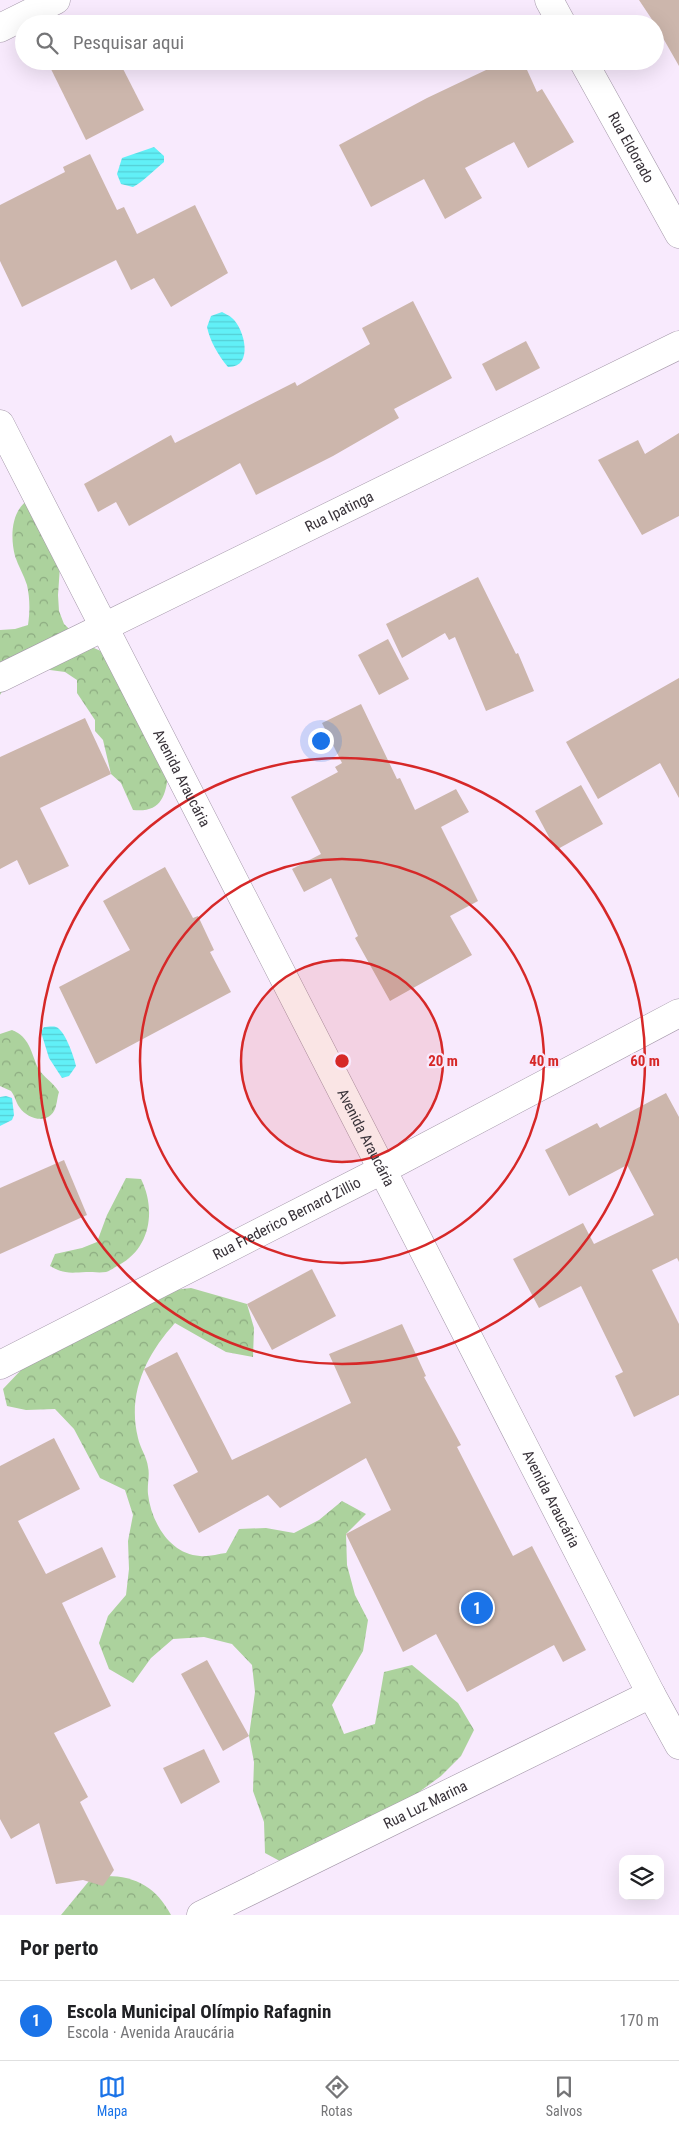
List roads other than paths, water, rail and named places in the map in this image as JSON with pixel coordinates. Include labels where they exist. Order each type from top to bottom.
[{"type":"street","points":[[26,15],[56,0]]},
{"type":"street","points":[[549,0],[557,15]]},
{"type":"street","points":[[0,28],[15,20]]},
{"type":"street","name":"Rua Eldorado","points":[[588,70],[679,234]]},
{"type":"street","name":"Rua Ipatinga","points":[[0,678],[679,345]]},
{"type":"street","name":"Avenida Araucária","points":[[0,424],[651,1694],[679,1744]]},
{"type":"street","name":"Rua Frederico Bernard Zillio","points":[[0,1365],[382,1170],[679,1013]]},
{"type":"street","name":"Rua Luz Marina","points":[[201,1915],[651,1694]]},
{"type":"water","points":[[154,147],[164,156],[164,162],[133,187],[121,184],[117,174],[122,158]]},
{"type":"water","points":[[222,312],[231,317],[241,330],[245,347],[244,355],[236,366],[228,367],[215,348],[208,332],[207,327],[211,316]]},
{"type":"water","points":[[44,1027],[56,1027],[66,1038],[76,1066],[69,1076],[62,1078],[49,1058],[41,1032]]},
{"type":"water","points":[[0,1097],[12,1098],[14,1115],[12,1120],[0,1126]]},
{"type":"place","name":"Escola Municipal Olímpio Rafagnin","points":[[477,1608]]}]
